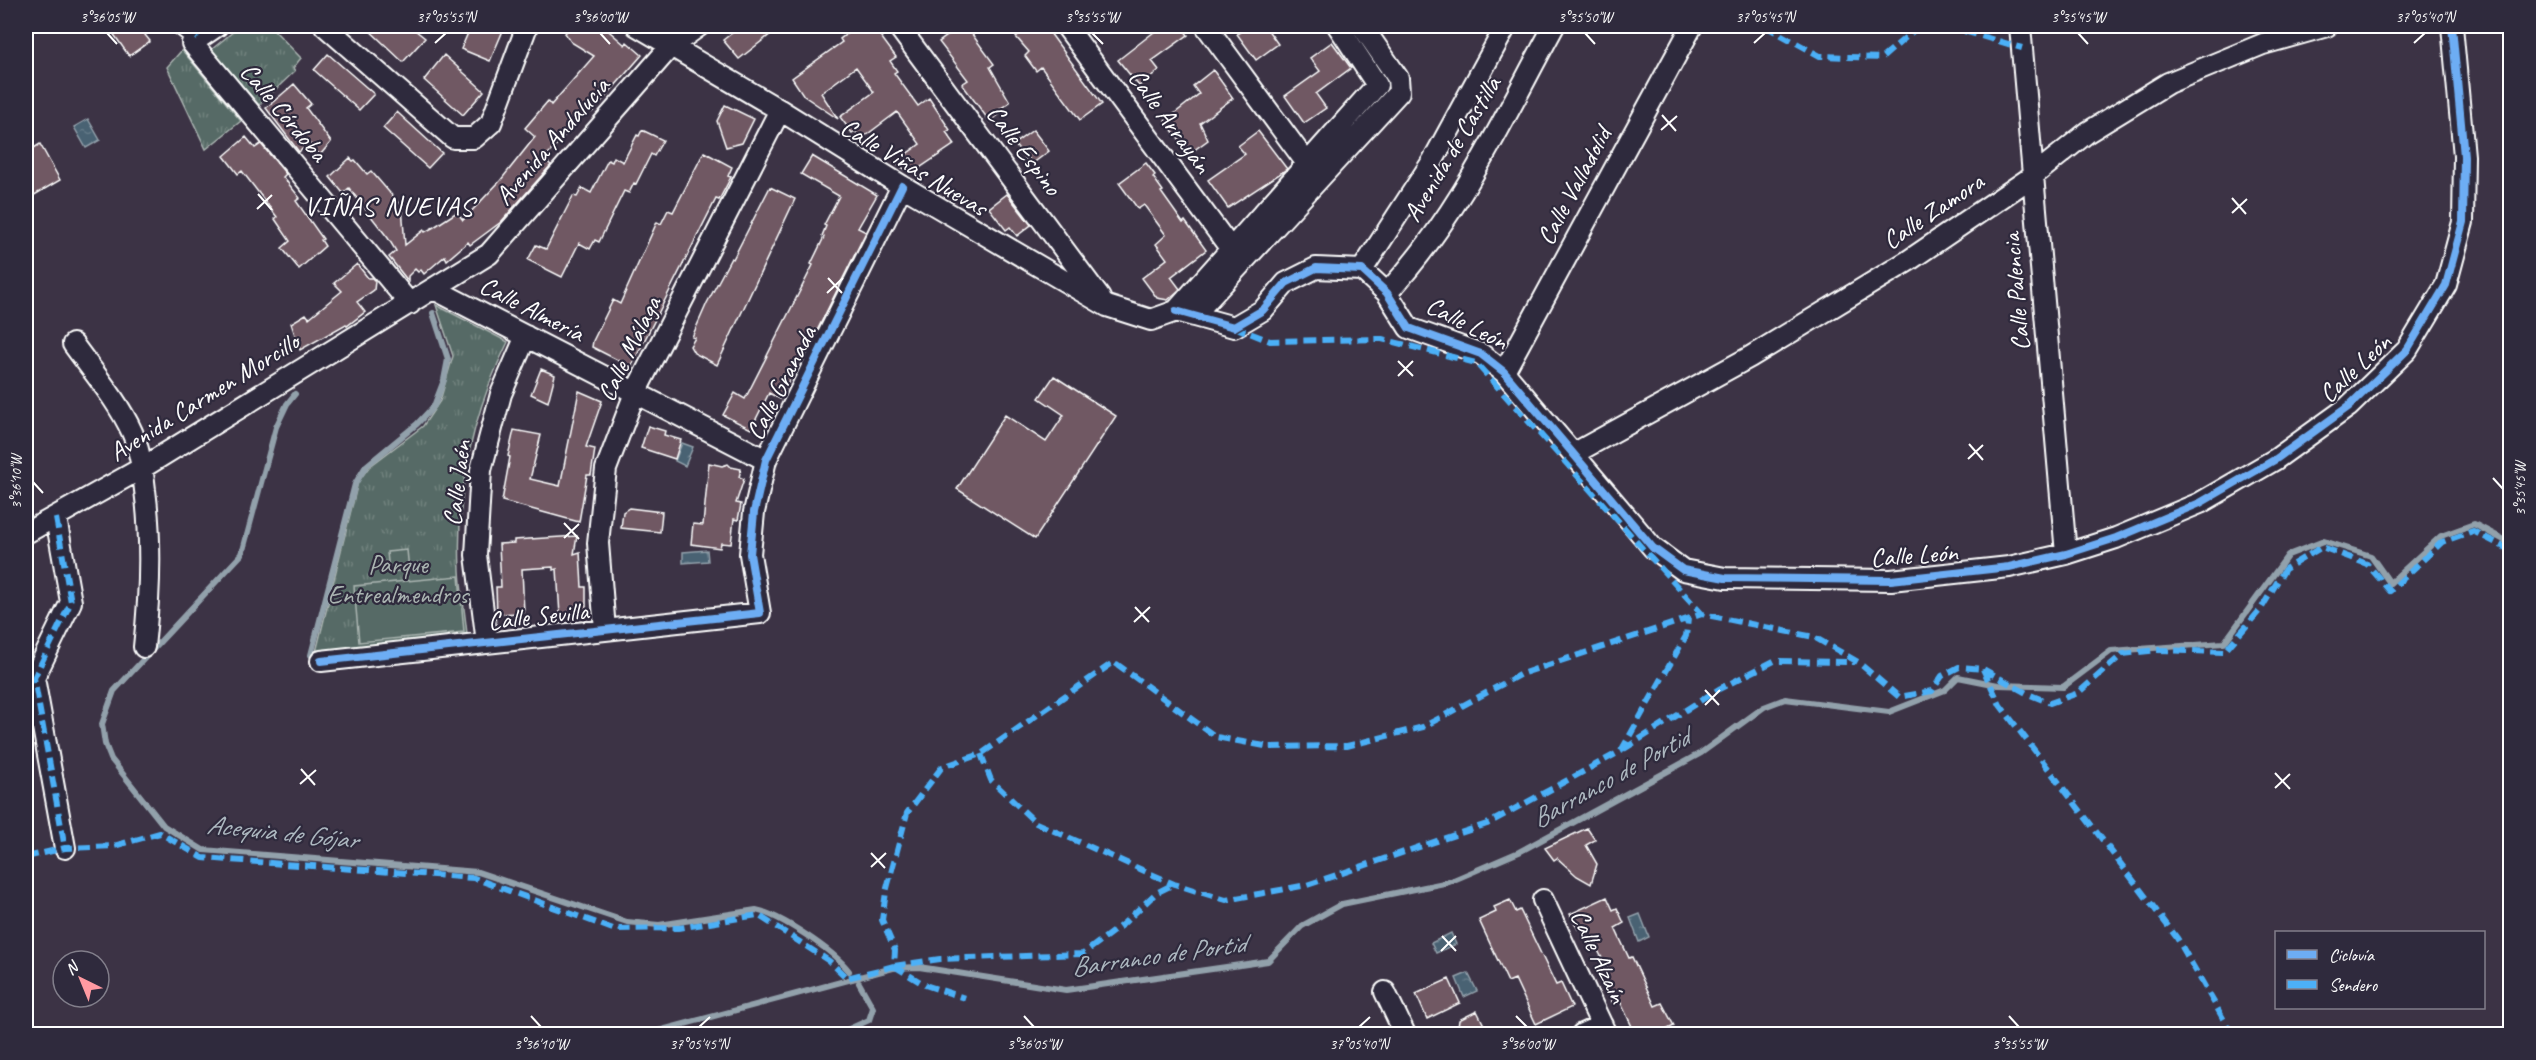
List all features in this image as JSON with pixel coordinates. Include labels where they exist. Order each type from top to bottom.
[{"type":"street","points":[[191,32],[218,26]]},
{"type":"street","points":[[326,26],[453,138],[474,138],[491,123],[527,26]]},
{"type":"street","name":"Calle Viñas Nuevas","points":[[638,26],[665,36],[902,186],[1107,306],[1151,320],[1185,314]]},
{"type":"street","name":"Avenida Andalucía","points":[[410,304],[489,254],[665,36],[699,26]]},
{"type":"street","name":"Calle Espino","points":[[898,26],[1107,306]]},
{"type":"street","name":"Calle Arrayán","points":[[1066,26],[1236,256]]},
{"type":"street","points":[[1206,26],[1313,172]]},
{"type":"street","points":[[1313,172],[1377,85],[1344,34],[1364,26],[1398,78],[1399,92],[1313,172],[1185,314],[1234,327],[1263,310],[1286,283],[1316,268],[1362,270]]},
{"type":"street","name":"Avenida de Castilla","points":[[1362,270],[1432,162],[1506,26]]},
{"type":"street","name":"Avenida de Castilla","points":[[1387,292],[1412,266],[1467,185],[1554,26]]},
{"type":"street","name":"Calle Valladolid","points":[[1504,372],[1692,26]]},
{"type":"street","name":"Calle Palencia","points":[[2020,26],[2066,554]]},
{"type":"street","name":"Calle Zamora","points":[[1573,454],[1750,357],[1908,261],[2033,176],[2088,132],[2168,83],[2263,44],[2327,26]]},
{"type":"street","name":"Calle León","points":[[1362,270],[1387,292],[1409,328],[1481,354],[1504,372],[1653,548],[1683,570],[1725,578],[1891,580],[2009,567],[2066,554],[2116,538],[2200,503],[2276,459],[2348,407],[2408,350],[2446,285],[2463,222],[2464,156],[2452,26]]},
{"type":"street","name":"Calle Córdoba","points":[[191,32],[192,43],[410,304]]},
{"type":"street","name":"Calle Málaga","points":[[605,630],[598,543],[606,469],[635,393],[780,110]]},
{"type":"street","name":"Calle Granada","points":[[760,613],[750,554],[754,512],[766,460],[902,186]]},
{"type":"street","name":"Calle Almería","points":[[434,289],[766,460]]},
{"type":"street","name":"Avenida Carmen Morcillo","points":[[26,533],[142,468],[410,304]]},
{"type":"street","name":"Calle Jaén","points":[[487,643],[476,555],[482,470],[501,394],[526,336]]},
{"type":"street","points":[[73,344],[112,399],[132,433],[142,468],[150,528],[151,589],[144,646]]},
{"type":"street","points":[[56,518],[71,602],[34,678],[65,848]]},
{"type":"street","name":"Calle Sevilla","points":[[321,662],[760,613]]},
{"type":"street","name":"Calle Alzaín","points":[[1543,900],[1604,1030]]},
{"type":"street","points":[[1385,992],[1405,1035]]},
{"type":"street","points":[[1582,1035],[1604,1030]]},
{"type":"green space","points":[[240,26],[278,26],[274,30],[301,58],[293,68],[295,71],[259,105],[211,50]]},
{"type":"green space","points":[[182,50],[241,121],[206,149],[167,67]]},
{"type":"green space","name":"Parque Entrealmendros","points":[[436,305],[508,342],[495,369],[476,425],[464,482],[459,540],[461,586],[467,634],[316,652],[358,482],[369,467],[423,426],[440,401],[453,356]]},
{"type":"green space","points":[[407,550],[409,570],[389,572],[387,552]]},
{"type":"green space","points":[[459,576],[464,632],[359,642],[354,586]]},
{"type":"water","points":[[88,119],[100,140],[86,148],[74,127]]},
{"type":"water","points":[[682,443],[693,447],[685,466],[675,461]]},
{"type":"water","points":[[707,550],[708,561],[683,563],[683,552]]},
{"type":"water","points":[[1640,914],[1649,937],[1639,942],[1630,918]]},
{"type":"water","points":[[1451,933],[1456,944],[1436,953],[1431,943]]},
{"type":"water","points":[[1468,973],[1477,991],[1464,997],[1456,978]]},
{"type":"building","points":[[108,26],[158,26],[145,35],[150,41],[129,56]]},
{"type":"building","points":[[365,26],[410,26],[425,38],[403,62]]},
{"type":"building","points":[[471,26],[505,26],[490,61],[461,49]]},
{"type":"building","points":[[571,26],[603,26],[625,45],[627,42],[642,55],[592,112],[589,110],[585,112],[544,159],[551,165],[501,222],[470,245],[468,242],[447,260],[445,256],[424,274],[421,270],[418,272],[415,269],[408,276],[408,281],[389,257],[396,251],[388,238],[349,188],[343,193],[330,177],[350,158],[355,160],[367,174],[371,171],[402,207],[405,245],[424,230],[425,232],[457,212],[463,220],[500,181],[535,137],[525,128],[548,101],[551,105],[594,56],[571,42],[565,33]]},
{"type":"building","points":[[741,26],[781,26],[739,59],[723,40]]},
{"type":"building","points":[[857,26],[873,26],[896,57],[890,61],[897,71],[894,73],[918,106],[929,98],[950,130],[946,132],[955,144],[912,173],[894,163],[920,144],[897,112],[861,139],[855,131],[852,133],[840,117],[874,92],[856,67],[821,93],[838,119],[804,96],[792,78],[842,42],[840,39]]},
{"type":"building","points":[[961,26],[966,26],[994,64],[990,67],[1010,102],[1000,109],[1002,112],[990,122],[962,84],[968,80],[939,42]]},
{"type":"building","points":[[1029,26],[1045,26],[1102,104],[1080,120],[1041,67],[1036,71],[1025,56],[1029,52],[1016,37]]},
{"type":"building","points":[[1149,26],[1181,26],[1188,35],[1152,61],[1159,70],[1139,86],[1118,60],[1154,32]]},
{"type":"building","points":[[1249,26],[1265,26],[1278,44],[1256,60],[1237,34]]},
{"type":"building","points":[[1332,42],[1351,68],[1316,94],[1326,108],[1304,123],[1285,96],[1320,71],[1310,58]]},
{"type":"building","points":[[328,54],[374,94],[359,110],[314,70]]},
{"type":"building","points":[[444,55],[484,91],[463,115],[424,80]]},
{"type":"building","points":[[1213,70],[1233,98],[1200,123],[1208,140],[1190,153],[1165,121],[1199,94],[1193,86]]},
{"type":"building","points":[[294,84],[311,104],[306,108],[331,142],[320,155],[309,143],[299,152],[266,108]]},
{"type":"building","points":[[725,105],[754,119],[742,143],[726,147],[717,121]]},
{"type":"building","points":[[397,112],[442,153],[428,168],[383,128]]},
{"type":"building","points":[[642,130],[663,140],[654,156],[651,154],[636,184],[634,183],[629,193],[624,191],[599,242],[595,240],[590,249],[579,243],[562,277],[528,260],[536,245],[546,249],[573,196],[577,197],[582,188],[591,193],[608,160],[612,162],[614,157],[623,162]]},
{"type":"building","points":[[1033,130],[1049,151],[1032,164],[1014,144]]},
{"type":"building","points":[[1258,131],[1287,169],[1228,208],[1208,180],[1245,154],[1238,146]]},
{"type":"building","points":[[246,137],[255,148],[261,144],[286,174],[283,177],[300,198],[296,201],[323,239],[321,240],[325,246],[299,269],[282,248],[290,241],[275,219],[277,217],[242,171],[238,174],[224,156]]},
{"type":"building","points":[[40,144],[60,180],[26,200],[26,153]]},
{"type":"building","points":[[704,152],[732,167],[728,176],[731,177],[719,200],[716,199],[631,367],[592,347],[593,341],[613,300],[620,304],[657,222],[661,224],[668,210],[673,212]]},
{"type":"building","points":[[812,156],[877,195],[858,228],[866,232],[801,363],[798,362],[780,399],[769,393],[751,429],[723,415],[735,393],[745,399],[813,265],[811,264],[824,237],[822,236],[826,226],[824,225],[839,196],[801,174]]},
{"type":"building","points":[[1146,163],[1155,175],[1153,177],[1163,191],[1161,192],[1206,250],[1171,277],[1180,289],[1168,300],[1157,298],[1142,278],[1167,259],[1156,244],[1166,235],[1144,205],[1138,209],[1119,183]]},
{"type":"building","points":[[770,187],[795,199],[717,365],[694,353],[690,346],[695,338],[692,337],[707,303],[731,258],[733,259]]},
{"type":"building","points":[[1007,194],[1031,225],[1017,236],[1010,227],[1006,230],[989,208]]},
{"type":"building","points":[[357,264],[368,278],[375,281],[374,290],[357,302],[365,312],[347,326],[346,324],[300,350],[291,323],[306,314],[309,318],[342,291],[334,283]]},
{"type":"building","points":[[541,369],[555,375],[548,402],[531,394]]},
{"type":"building","points":[[1054,376],[1116,416],[1035,539],[957,489],[1005,415],[1046,442],[1064,415],[1039,398]]},
{"type":"building","points":[[579,391],[602,401],[586,447],[595,449],[591,475],[587,475],[579,522],[502,501],[514,430],[541,435],[530,479],[560,486]]},
{"type":"building","points":[[648,426],[665,431],[664,435],[681,440],[675,459],[641,448]]},
{"type":"building","points":[[709,463],[722,466],[728,464],[741,469],[739,477],[744,479],[736,503],[741,504],[738,520],[734,519],[731,544],[721,543],[720,548],[691,544],[693,524],[703,525]]},
{"type":"building","points":[[629,508],[662,512],[660,532],[621,528],[623,512]]},
{"type":"building","points":[[577,536],[574,554],[580,552],[582,587],[586,587],[586,614],[560,615],[557,569],[553,570],[553,567],[522,569],[524,613],[497,614],[496,587],[501,587],[499,544],[514,543],[514,540]]},
{"type":"building","points":[[1587,828],[1595,840],[1586,845],[1597,864],[1591,884],[1577,876],[1557,858],[1554,860],[1545,848]]},
{"type":"building","points":[[1607,897],[1613,910],[1617,908],[1624,923],[1615,928],[1629,958],[1632,957],[1655,1006],[1662,1003],[1674,1026],[1656,1035],[1636,1035],[1620,1001],[1613,1004],[1598,972],[1607,968],[1589,933],[1585,935],[1582,927],[1578,929],[1570,914]]},
{"type":"building","points":[[1510,900],[1516,912],[1520,910],[1556,985],[1561,983],[1572,1007],[1536,1024],[1515,979],[1508,982],[1479,920],[1496,912],[1494,907]]},
{"type":"building","points":[[1449,979],[1460,1003],[1427,1019],[1416,994]]},
{"type":"building","points":[[1477,1011],[1489,1035],[1457,1035],[1459,1020]]},
{"type":"waterway","points":[[311,655],[355,484],[366,466],[417,424],[434,406],[444,380],[448,359],[433,313]]},
{"type":"waterway","name":"Acequia de Gójar","points":[[295,394],[287,404],[276,427],[242,554],[114,691],[102,724],[105,744],[111,759],[164,826],[203,850],[478,872],[627,922],[659,925],[756,910],[806,934],[831,953],[849,971]]},
{"type":"waterway","name":"Barranco de Portid","points":[[647,1034],[893,968],[919,967],[1066,990],[1268,961],[1302,926],[1342,904],[1449,882],[1519,852],[1701,753],[1764,707],[1785,699],[1889,712],[1945,690],[1958,677],[1998,685],[2063,687],[2111,651],[2224,643],[2288,555],[2324,541],[2371,556],[2390,583],[2441,536],[2474,524],[2510,543]]},
{"type":"waterway","name":"Acequia de Gójar","points":[[838,1034],[869,1020],[873,1008],[859,983]]},
{"type":"marked path","points":[[183,26],[198,38]]},
{"type":"marked path","points":[[1765,26],[1820,56],[1882,58],[1919,26],[1927,26]]},
{"type":"marked path","points":[[1947,26],[2022,48]]},
{"type":"marked path","points":[[1234,327],[1270,341],[1382,339],[1476,363],[1702,614],[1814,637],[1858,662],[1899,697],[1932,691],[1942,676],[1959,667],[1983,669],[2028,694],[2050,703],[2078,693],[2123,654],[2157,650],[2224,652],[2261,609],[2285,569],[2322,547],[2367,564],[2390,591],[2442,542],[2473,531],[2510,550]]},
{"type":"marked path","points":[[56,518],[71,602],[34,678],[65,848]]},
{"type":"marked path","points":[[26,857],[65,848],[114,846],[160,833],[203,858],[474,878],[613,929],[679,928],[758,915],[829,961],[847,978],[894,966],[895,950],[882,920],[886,892],[907,813],[942,767],[981,754],[1114,662],[1216,737],[1270,747],[1347,746],[1423,727],[1521,674],[1702,614]]},
{"type":"marked path","points":[[981,754],[991,780],[1036,823],[1174,884],[1226,900],[1307,885],[1487,824],[1621,751],[1686,636],[1688,619]]},
{"type":"marked path","points":[[1624,749],[1719,689],[1774,661],[1855,662]]},
{"type":"marked path","points":[[1983,669],[2000,705],[2177,938],[2232,1034]]},
{"type":"marked path","points":[[894,966],[940,959],[1083,954],[1123,924],[1156,893],[1174,884]]},
{"type":"marked path","points":[[894,966],[925,985],[965,998]]},
{"type":"cycle path","points":[[1176,311],[1234,327],[1263,310],[1286,283],[1316,268],[1362,270],[1387,293],[1409,328],[1481,354],[1504,372],[1653,548],[1683,570],[1725,578],[1891,580],[2009,567],[2066,554],[2116,538],[2200,503],[2276,459],[2348,407],[2407,350],[2446,285],[2463,222],[2464,156],[2452,26]]},
{"type":"cycle path","points":[[321,661],[760,613],[750,554],[754,512],[766,460],[902,186]]},
{"type":"district","name":"VIÑAS NUEVAS","points":[[389,206]]}]
